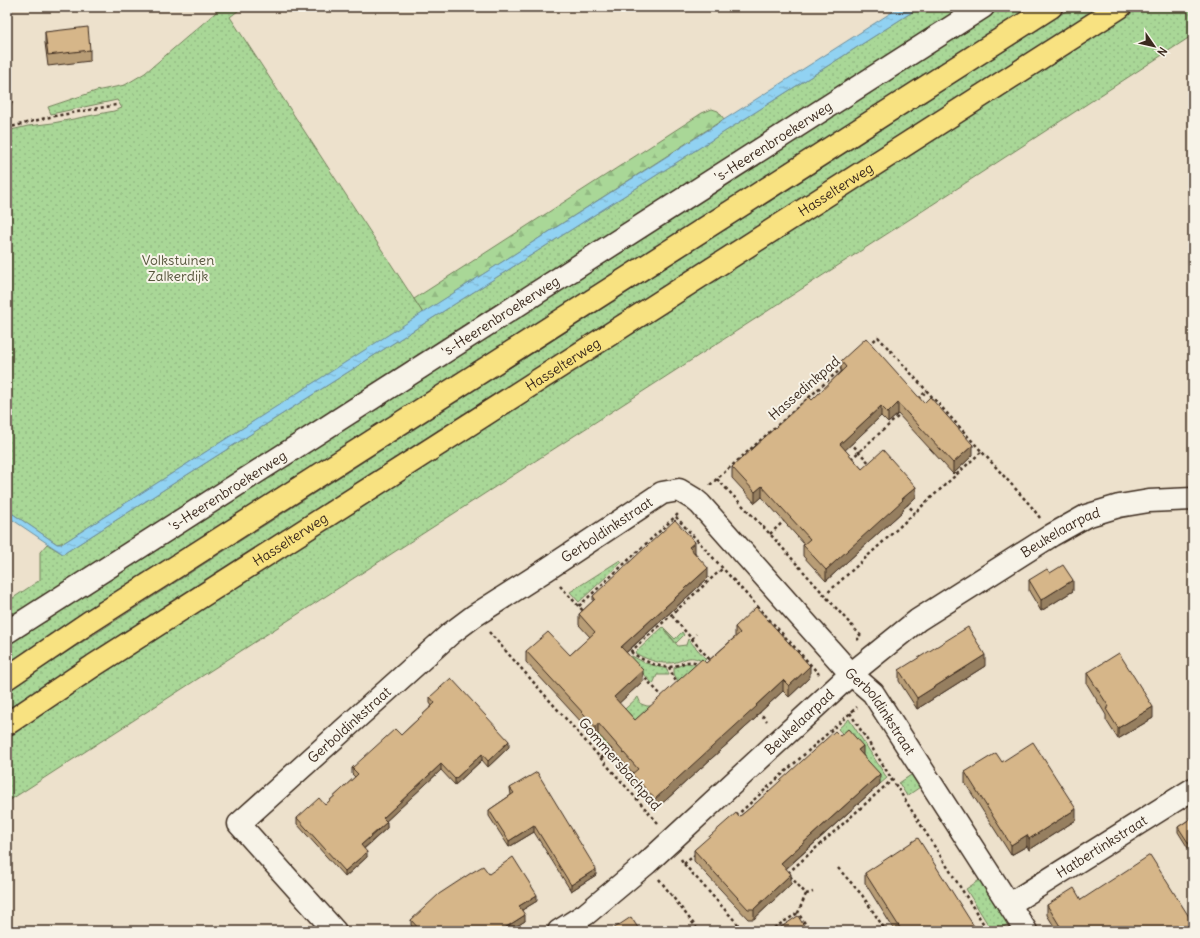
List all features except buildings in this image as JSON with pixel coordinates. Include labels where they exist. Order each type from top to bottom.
[{"type":"main road","points":[[7,678],[108,610],[1051,7]]},
{"type":"main road","name":"Hasselterweg","points":[[7,724],[100,661],[1120,7]]},
{"type":"street","name":"'s-Heerenbroekerweg","points":[[13,628],[983,7]]},
{"type":"street","name":"Gerboldinkstraat","points":[[335,931],[239,824],[438,644],[474,616],[662,493],[679,490],[694,499],[851,674],[873,693],[1026,931]]},
{"type":"street","name":"Beukelaarpad","points":[[559,931],[586,914],[647,863],[851,674],[918,620],[1086,516],[1120,506],[1149,501],[1193,499]]},
{"type":"street","name":"Hatbertinkstraat","points":[[1010,904],[1193,789]]},
{"type":"path","points":[[7,128],[50,117],[116,105]]},
{"type":"path","points":[[866,347],[878,337],[1030,506],[1052,536]]},
{"type":"path","name":"Hassedinkpad","points":[[578,606],[694,499],[843,367]]},
{"type":"path","points":[[915,401],[926,391]]},
{"type":"path","points":[[809,397],[814,402]]},
{"type":"path","points":[[848,462],[904,411]]},
{"type":"path","points":[[849,441],[874,469]]},
{"type":"path","points":[[824,596],[981,452]]},
{"type":"path","points":[[717,479],[770,534],[845,620]]},
{"type":"path","points":[[905,502],[915,512]]},
{"type":"path","points":[[676,517],[819,674]]},
{"type":"path","points":[[770,534],[786,519]]},
{"type":"path","points":[[621,651],[626,657],[723,568]]},
{"type":"path","points":[[546,570],[589,617]]},
{"type":"path","name":"Gommersbachpad","points":[[474,616],[657,822],[671,841],[684,864],[744,931]]},
{"type":"path","points":[[672,616],[715,665]]},
{"type":"path","points":[[692,638],[696,634]]},
{"type":"path","points":[[631,652],[643,661],[669,667],[687,661],[693,661],[703,665],[710,659]]},
{"type":"path","points":[[669,667],[680,687]]},
{"type":"path","points":[[641,673],[666,700],[670,695]]},
{"type":"path","points":[[736,817],[873,693]]},
{"type":"path","points":[[757,710],[767,721]]},
{"type":"path","points":[[850,713],[988,931]]},
{"type":"path","points":[[601,758],[619,742]]},
{"type":"path","points":[[788,874],[892,780]]},
{"type":"path","points":[[684,864],[701,848]]},
{"type":"path","points":[[647,863],[699,931]]},
{"type":"path","points":[[782,868],[806,894]]},
{"type":"path","points":[[838,868],[862,894],[886,931]]},
{"type":"path","points":[[806,894],[813,892]]},
{"type":"path","points":[[770,931],[798,913],[806,894]]},
{"type":"path","points":[[798,913],[810,931]]},
{"type":"green space","name":"Volkstuinen Zalkerdijk","points":[[222,7],[243,7],[230,17],[423,313],[65,542],[57,544],[7,510],[7,131],[114,111],[122,108],[117,100],[51,114],[48,107],[96,91],[125,85],[145,73]]},
{"type":"green space","points":[[920,7],[968,7],[7,622],[7,602],[40,580],[40,552],[47,544],[63,554]]},
{"type":"green space","points":[[998,7],[1032,7],[7,665],[7,642]]},
{"type":"green space","points":[[1072,7],[1101,7],[100,649],[7,711],[7,691],[31,675]]},
{"type":"green space","points":[[1141,7],[1193,7],[1193,35],[7,802],[7,738],[50,707]]},
{"type":"green space","points":[[712,109],[718,111],[724,119],[423,313],[414,299],[702,113]]},
{"type":"green space","points":[[620,560],[622,562],[579,602],[570,592]]},
{"type":"green space","points":[[663,627],[675,639],[682,632],[684,635],[676,643],[665,631],[678,646],[686,645],[688,639],[706,659],[703,662],[698,659],[689,658],[674,663],[660,663],[635,653]]},
{"type":"green space","points":[[632,656],[645,663],[667,669],[669,675],[657,675],[653,684],[629,658]]},
{"type":"green space","points":[[686,663],[699,665],[679,683],[674,674],[674,668]]},
{"type":"green space","points":[[638,697],[641,704],[654,706],[603,753],[591,740]]},
{"type":"green space","points":[[849,719],[887,778],[880,784],[863,756],[838,729]]},
{"type":"green space","points":[[914,773],[923,785],[907,796],[899,783]]},
{"type":"green space","points":[[981,879],[1010,923],[997,931],[992,931],[966,889]]},
{"type":"water","points":[[900,7],[920,7],[63,554],[7,516],[7,510],[57,544],[65,542]]}]
